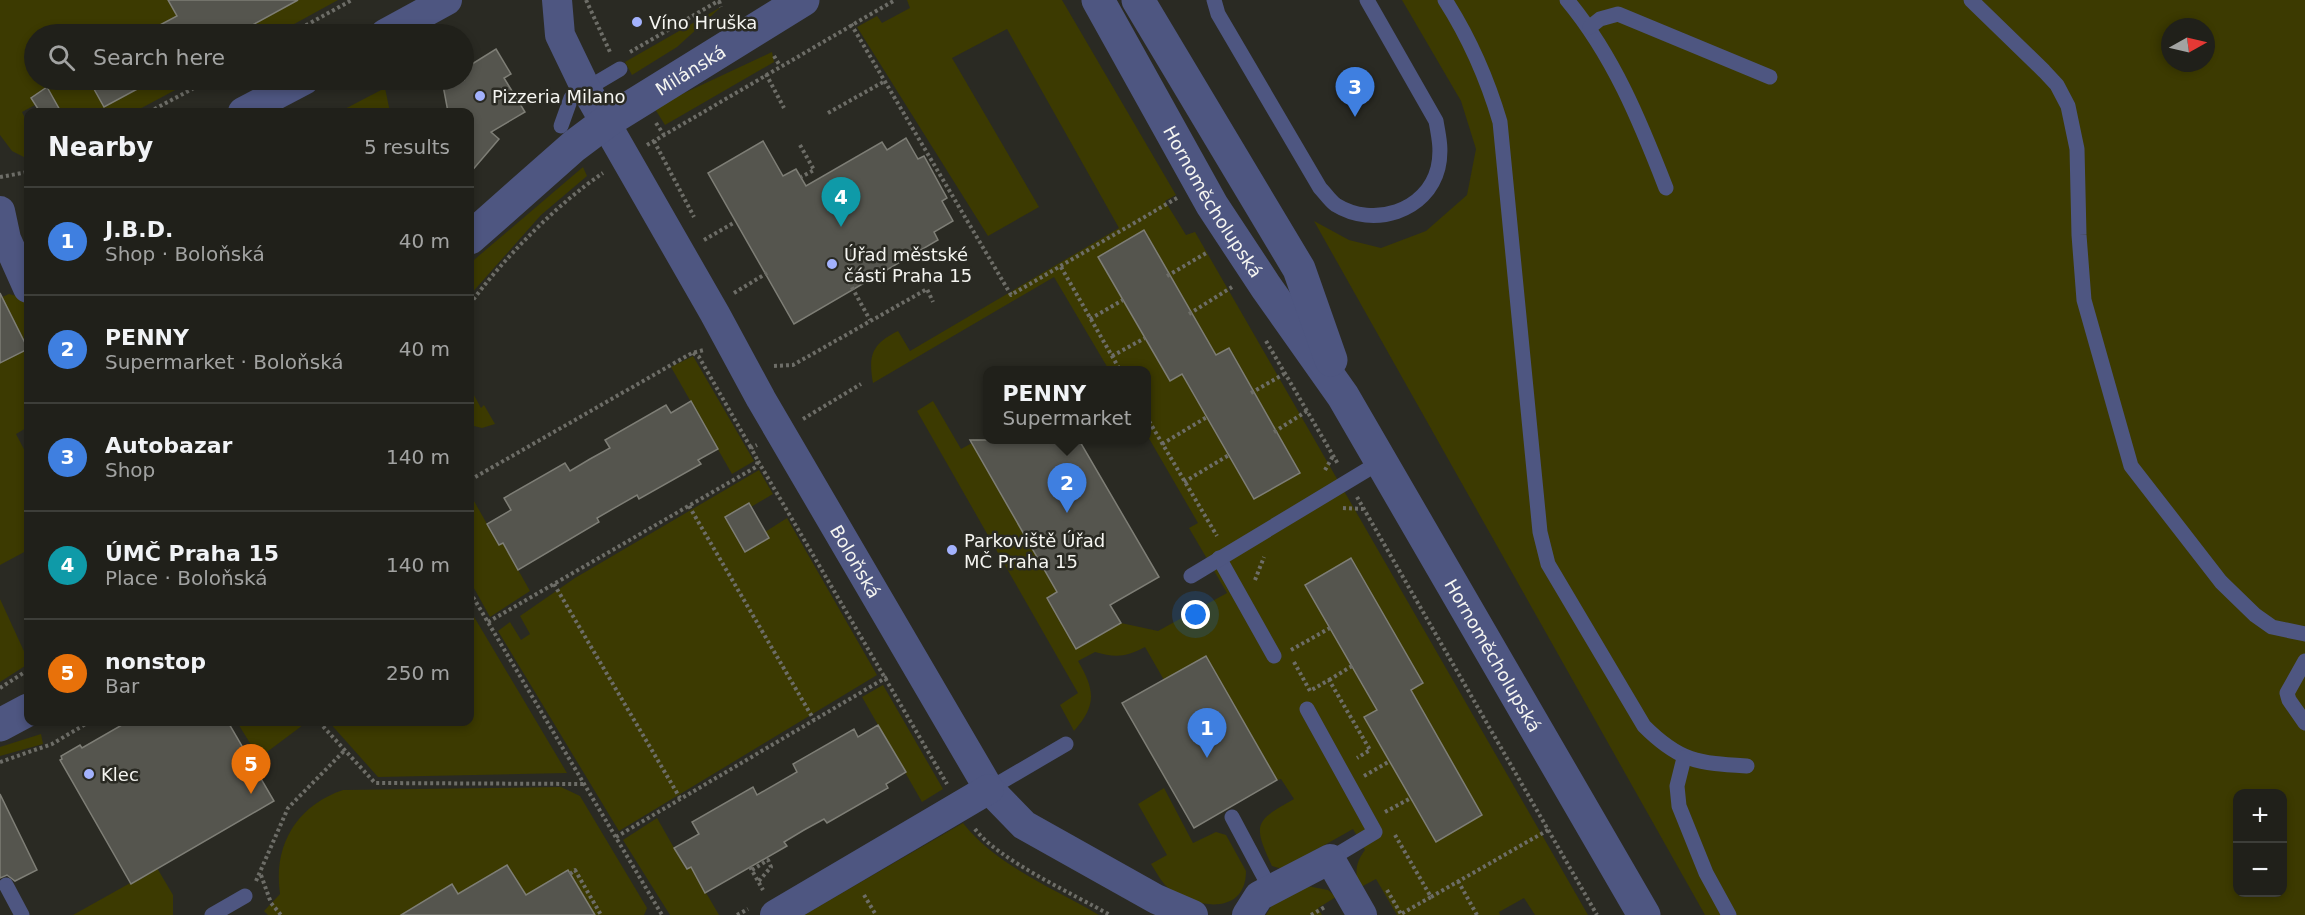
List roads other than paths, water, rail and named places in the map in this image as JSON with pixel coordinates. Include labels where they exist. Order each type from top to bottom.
[{"type":"street","points":[[403,24],[447,0]]},
{"type":"street","name":"Boloňská","points":[[557,0],[560,35],[586,89],[989,789],[1024,825],[1156,899],[1193,915]]},
{"type":"street","name":"Milánská","points":[[474,234],[574,146],[606,122],[803,0]]},
{"type":"street","name":"Hornoměcholupská","points":[[1098,0],[1212,205],[1266,287],[1343,396],[1644,915]]},
{"type":"street","name":"Hornoměcholupská","points":[[1138,0],[1299,269],[1343,396]]},
{"type":"street","points":[[251,108],[285,90]]},
{"type":"street","points":[[9,230],[24,276]]},
{"type":"street","points":[[0,725],[24,712]]},
{"type":"street","points":[[766,909],[989,789]]},
{"type":"street","points":[[1247,915],[1259,896],[1330,859],[1362,915]]},
{"type":"lane","points":[[1214,0],[1218,14],[1320,188],[1334,204],[1353,213],[1373,216],[1396,212],[1415,204],[1430,188],[1438,168],[1441,144],[1436,121],[1367,0]]},
{"type":"lane","points":[[1445,0],[1471,43],[1488,82],[1500,122],[1540,532],[1548,564],[1644,726],[1665,747],[1684,758],[1710,764],[1747,766]]},
{"type":"lane","points":[[1567,0],[1590,27],[1644,129],[1666,188]]},
{"type":"lane","points":[[1971,0],[2057,85],[2068,106],[2078,149],[2079,235],[2084,300],[2131,466],[2221,582],[2243,604],[2272,627],[2305,634]]},
{"type":"lane","points":[[1590,27],[1600,19],[1618,14],[1770,78]]},
{"type":"lane","points":[[561,126],[571,98],[618,65]]},
{"type":"lane","points":[[1191,576],[1380,462]]},
{"type":"lane","points":[[1219,558],[1282,650]]},
{"type":"lane","points":[[2305,661],[2287,693],[2289,700],[2305,723]]},
{"type":"lane","points":[[1307,709],[1375,832],[1330,859]]},
{"type":"lane","points":[[989,789],[1066,744]]},
{"type":"lane","points":[[1684,758],[1677,786],[1679,806],[1706,873],[1729,915]]},
{"type":"lane","points":[[1232,817],[1271,890]]},
{"type":"lane","points":[[6,885],[22,915]]},
{"type":"lane","points":[[212,915],[245,896]]},
{"type":"place","name":"Víno Hruška","points":[[637,22]]},
{"type":"place","name":"Pizzeria Milano","points":[[480,96]]},
{"type":"place","name":"Autobazar","points":[[1355,117]]},
{"type":"place","name":"ÚMČ Praha 15","points":[[841,227]]},
{"type":"place","name":"Úřad městské části Praha 15","points":[[832,264]]},
{"type":"place","name":"PENNY","points":[[1067,513]]},
{"type":"place","name":"Parkoviště Úřad MČ Praha 15","points":[[952,550]]},
{"type":"place","name":"J.B.D.","points":[[1207,758]]},
{"type":"place","name":"Klec","points":[[89,774]]},
{"type":"place","name":"nonstop","points":[[251,794]]}]
